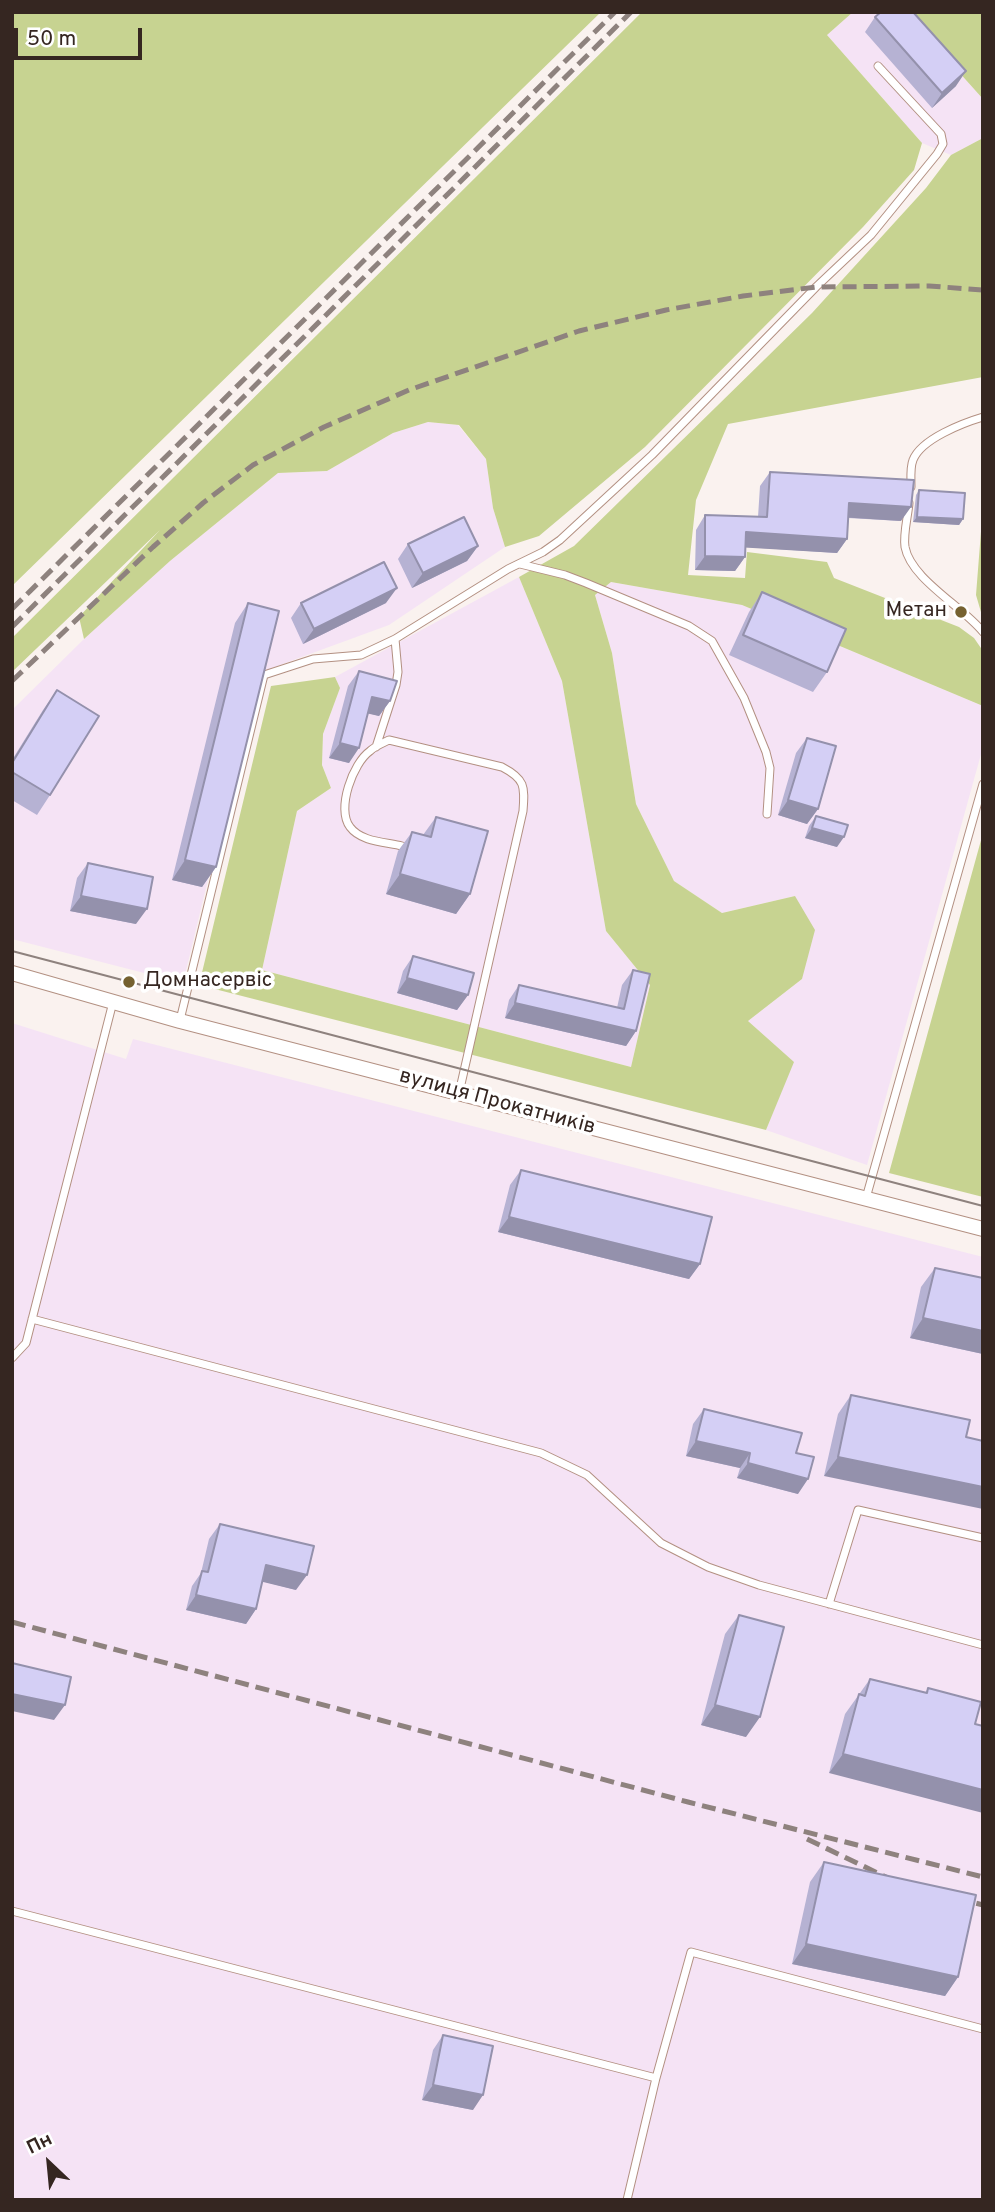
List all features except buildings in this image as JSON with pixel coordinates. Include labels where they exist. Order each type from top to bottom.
[{"type":"street","name":"вулиця Прокатників","points":[[12,973],[180,1021],[983,1229]]},
{"type":"lane","points":[[180,1021],[264,675],[313,659],[361,655],[396,639],[561,540],[652,455],[816,287],[871,235],[943,144],[941,134],[878,66]]},
{"type":"lane","points":[[983,417],[954,427],[927,443],[913,459],[905,546],[915,570],[983,632]]},
{"type":"lane","points":[[519,564],[586,583],[689,626],[712,641],[744,698],[766,752],[770,768],[767,814]]},
{"type":"lane","points":[[376,747],[396,684],[396,639]]},
{"type":"lane","points":[[402,846],[365,838],[349,827],[346,811],[346,795],[354,772],[368,751],[389,740],[502,767],[516,774],[525,788],[523,811],[459,1093]]},
{"type":"lane","points":[[866,1199],[983,784]]},
{"type":"lane","points":[[12,1359],[26,1343],[113,1002]]},
{"type":"lane","points":[[32,1319],[541,1452],[587,1475],[661,1542],[708,1567],[759,1585],[983,1645]]},
{"type":"lane","points":[[829,1604],[858,1510],[983,1538]]},
{"type":"lane","points":[[12,1911],[656,2078]]},
{"type":"lane","points":[[627,2200],[656,2078],[691,1952],[983,2029]]},
{"type":"shaded area","points":[[853,12],[905,12],[983,99],[983,138],[951,155],[922,143],[827,35]]},
{"type":"shaded area","name":"Домнасервіс","points":[[428,422],[458,425],[486,459],[493,508],[505,547],[389,625],[258,673],[183,983],[12,939],[12,710],[84,639],[170,561],[278,473],[327,471],[393,433]]},
{"type":"shaded area","points":[[519,577],[562,681],[606,931],[650,985],[631,1067],[262,970],[297,811],[331,788],[322,765],[323,734],[340,688],[335,677]]},
{"type":"shaded area","points":[[611,582],[742,605],[983,706],[983,747],[867,1165],[766,1130],[793,1062],[748,1021],[802,979],[795,896],[722,913],[674,881],[636,804],[612,653],[595,595]]},
{"type":"shaded area","points":[[12,1023],[126,1059],[133,1039],[983,1257],[983,2200],[12,2200]]},
{"type":"green space","points":[[12,12],[601,12],[12,586]]},
{"type":"green space","points":[[642,12],[853,12],[827,35],[922,143],[914,170],[863,227],[645,447],[539,536],[505,547],[493,508],[486,459],[459,425],[428,422],[393,433],[327,471],[278,473],[170,561],[84,639],[79,617],[160,530],[12,672],[12,638]]},
{"type":"green space","points":[[905,12],[983,12],[983,99]]},
{"type":"green space","points":[[983,138],[983,377],[728,424],[696,500],[688,575],[745,578],[747,552],[827,562],[834,578],[959,627],[974,638],[983,651],[983,706],[742,605],[611,582],[595,595],[612,653],[636,804],[674,881],[722,913],[795,896],[815,930],[802,979],[748,1021],[794,1062],[766,1130],[199,985],[271,686],[335,677],[340,688],[323,734],[322,765],[331,788],[297,811],[262,970],[631,1067],[650,985],[606,931],[562,681],[519,577],[574,546],[812,313],[926,188],[951,155]]},
{"type":"green space","points":[[983,506],[983,619],[976,595]]},
{"type":"green space","points":[[983,833],[983,1197],[889,1173]]},
{"type":"tram line","points":[[12,951],[983,1206]]},
{"type":"railway","points":[[12,609],[615,12]]},
{"type":"railway","points":[[12,627],[631,12]]},
{"type":"railway","points":[[12,681],[153,547],[203,503],[253,465],[324,427],[409,390],[579,331],[666,310],[743,296],[816,287],[929,286],[983,290]]},
{"type":"railway","points":[[12,1622],[688,1802],[983,1877]]},
{"type":"railway","points":[[807,1839],[892,1880]]},
{"type":"railway","points":[[956,1898],[983,1905]]},
{"type":"place","name":"Метан","points":[[961,612]]},
{"type":"place","name":"Домнасервіс","points":[[129,982]]}]
